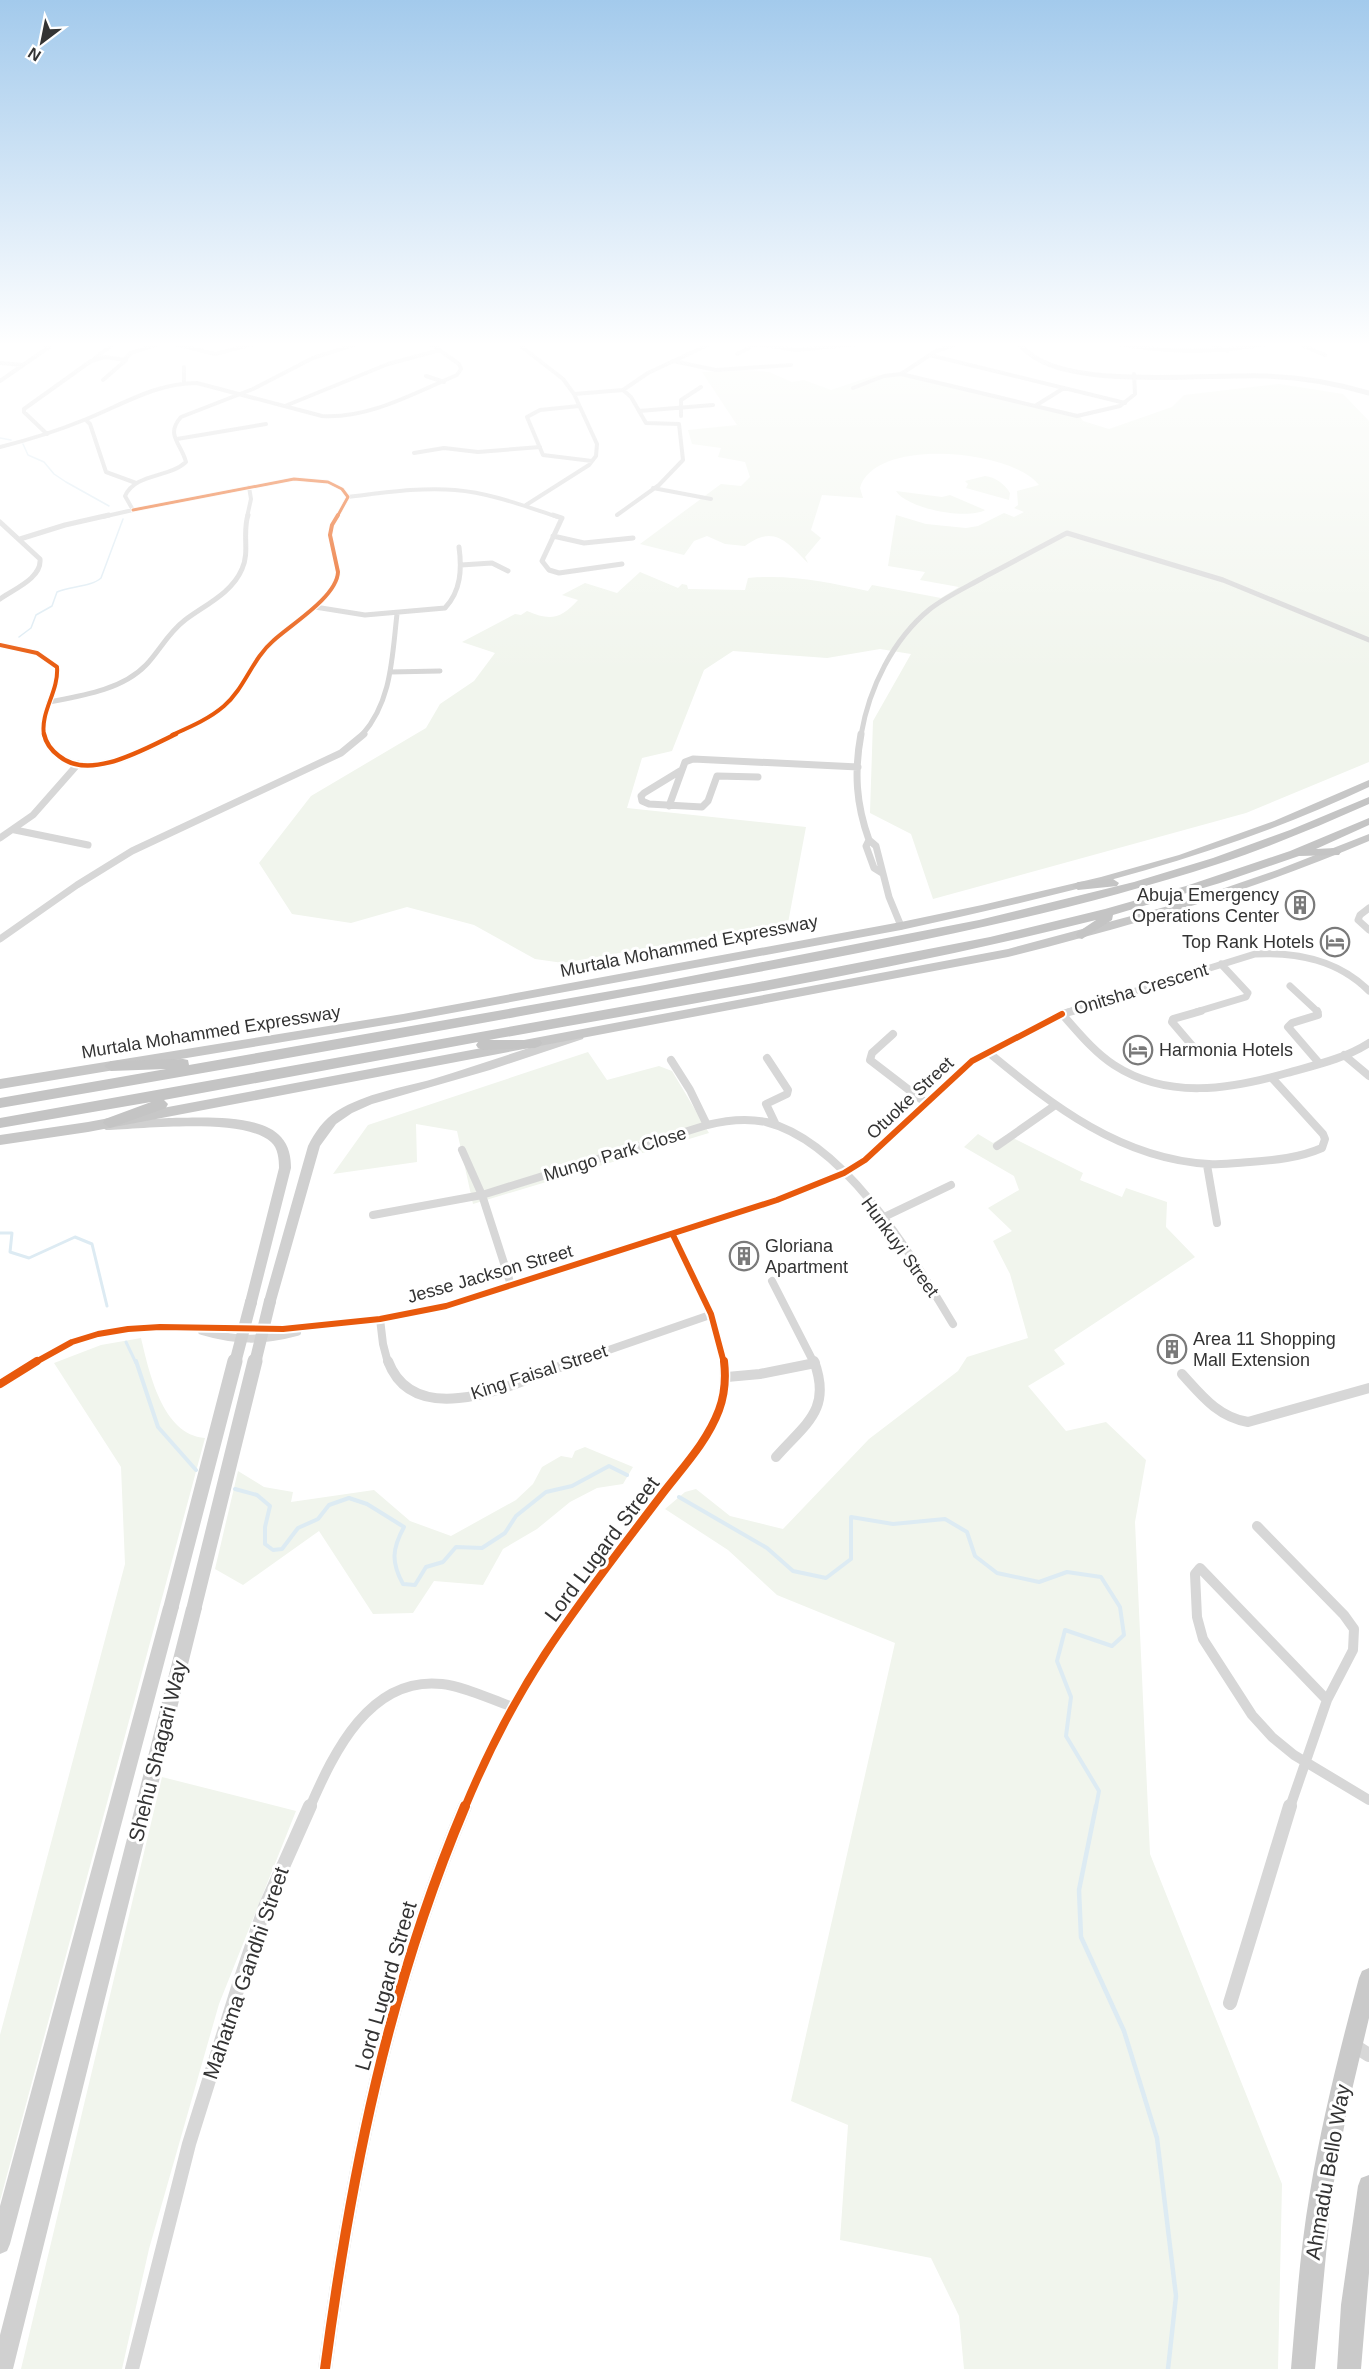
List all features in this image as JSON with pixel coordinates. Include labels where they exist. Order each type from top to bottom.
[{"type":"highway","name":"Murtala Mohammed Expressway","points":[[0,1084],[403,1018],[901,926],[1078,886],[1222,844],[1332,801],[1369,783]]},
{"type":"highway","name":"Murtala Mohammed Expressway","points":[[0,1103],[237,1063],[983,925],[1152,880],[1257,846],[1327,820],[1369,800]]},
{"type":"highway","points":[[0,1123],[204,1089],[948,951],[1118,911],[1210,883],[1291,854],[1369,821]]},
{"type":"highway","points":[[0,1140],[110,1123],[932,969],[1082,935],[1212,897],[1335,852],[1369,837]]},
{"type":"highway","points":[[1291,854],[1335,852]]},
{"type":"highway","points":[[1078,886],[1152,880]]},
{"type":"highway","points":[[1082,935],[1118,911]]},
{"type":"highway","points":[[429,1047],[535,1043]]},
{"type":"highway","points":[[111,1066],[237,1063]]},
{"type":"highway","points":[[110,1123],[204,1089]]},
{"type":"main road","name":"Shehu Shagari Way","points":[[2,2369],[270,1301],[318,1135],[329,1123],[360,1104],[511,1060],[587,1034]]},
{"type":"main road","name":"Shehu Shagari Way","points":[[0,2244],[171,1607],[285,1168],[282,1149],[276,1138],[266,1131],[231,1123],[88,1127]]},
{"type":"main road","name":"Ahmadu Bello Way","points":[[1303,2369],[1311,2274],[1322,2191],[1361,2050],[1369,1978]]},
{"type":"main road","points":[[1349,2369],[1353,2305],[1369,2186]]},
{"type":"street","points":[[100,455],[106,472],[136,483]]},
{"type":"street","points":[[133,510],[125,495],[126,491],[136,483],[176,471],[184,465],[184,455]]},
{"type":"street","points":[[545,455],[592,461]]},
{"type":"street","points":[[526,506],[565,482],[592,461],[596,455]]},
{"type":"street","points":[[617,515],[679,466],[682,455]]},
{"type":"street","points":[[0,645],[37,653],[54,664],[59,675],[58,684],[49,702],[44,720],[46,740],[57,755],[78,764],[105,764],[136,754],[210,717],[238,693],[256,658],[263,650],[330,591],[338,578],[329,534],[335,520],[347,505],[348,497],[338,486],[314,480],[294,479],[133,510],[65,525],[20,539]]},
{"type":"street","points":[[49,702],[100,691],[138,673],[152,660],[163,642],[177,626],[228,587],[241,571],[246,554],[244,532],[252,499],[249,487]]},
{"type":"street","points":[[653,488],[711,499]]},
{"type":"street","points":[[348,497],[417,490],[454,490],[493,496],[562,518],[542,561],[552,571],[563,573],[622,564]]},
{"type":"street","points":[[0,522],[40,558],[40,569],[0,599]]},
{"type":"street","points":[[901,926],[882,873],[874,868],[866,846],[869,840],[858,806],[858,767],[865,716],[884,667],[899,641],[928,611],[1067,533],[1223,580],[1369,640]]},
{"type":"street","points":[[554,536],[584,543],[633,538]]},
{"type":"street","points":[[315,606],[362,615],[397,614],[445,608],[456,590],[461,565],[459,547]]},
{"type":"street","points":[[461,565],[493,563],[508,571]]},
{"type":"street","points":[[0,939],[122,857],[346,749],[364,736],[383,708],[397,614]]},
{"type":"street","points":[[390,672],[440,671]]},
{"type":"street","points":[[669,806],[685,762],[699,758],[858,767]]},
{"type":"street","points":[[0,838],[15,830],[33,815],[78,764]]},
{"type":"street","points":[[681,771],[641,796],[642,801],[669,806],[704,806],[718,776],[758,777]]},
{"type":"street","points":[[15,830],[88,844]]},
{"type":"street","points":[[1369,908],[1360,915],[1358,920],[1369,930]]},
{"type":"street","name":"Onitsha Crescent","points":[[1369,991],[1360,980],[1326,963],[1276,952],[1255,954],[1062,1014],[1096,1053],[1117,1068],[1158,1085],[1184,1089],[1208,1089],[1272,1078],[1344,1055],[1369,1043]]},
{"type":"street","points":[[1195,1049],[1172,1022],[1173,1019],[1246,996],[1248,993],[1221,964]]},
{"type":"street","points":[[1360,980],[1369,976]]},
{"type":"street","points":[[1290,986],[1318,1012],[1318,1016],[1292,1023],[1288,1028],[1319,1063]]},
{"type":"street","name":"Otuoke Street","points":[[844,1173],[865,1160],[888,1140],[958,1072],[988,1052],[1062,1014]]},
{"type":"street","points":[[893,1034],[872,1053],[870,1060],[926,1103]]},
{"type":"street","points":[[988,1052],[1054,1106],[1099,1134],[1155,1155],[1207,1165],[1260,1161],[1322,1148],[1325,1139],[1323,1134],[1272,1078]]},
{"type":"street","points":[[1344,1055],[1369,1076]]},
{"type":"street","points":[[767,1058],[788,1090],[787,1094],[766,1104],[776,1125]]},
{"type":"street","points":[[671,1060],[690,1090],[707,1125]]},
{"type":"street","points":[[997,1146],[1054,1106]]},
{"type":"street","name":"Mungo Park Close","points":[[373,1215],[482,1195],[707,1125],[738,1119],[776,1125],[798,1135],[820,1150],[844,1173]]},
{"type":"street","points":[[462,1150],[482,1195],[511,1285]]},
{"type":"street","points":[[1207,1165],[1217,1223]]},
{"type":"street","name":"Hunkuyi Street","points":[[844,1173],[882,1218],[913,1260],[953,1324]]},
{"type":"street","name":"Jesse Jackson Street","points":[[0,1384],[72,1342],[98,1334],[160,1327],[193,1328],[224,1339],[251,1341],[278,1338],[321,1324],[380,1319],[446,1306],[673,1235],[777,1200],[844,1173]]},
{"type":"street","points":[[882,1218],[951,1185]]},
{"type":"street","name":"Lord Lugard Street","points":[[325,2369],[348,2206],[372,2093],[397,1998],[438,1873],[468,1801],[513,1707],[558,1635],[699,1445],[722,1402],[727,1377],[723,1345],[673,1235]]},
{"type":"street","points":[[772,1281],[815,1363],[822,1389],[821,1400],[816,1409],[776,1457]]},
{"type":"street","name":"King Faisal Street","points":[[380,1319],[386,1360],[394,1376],[408,1389],[426,1398],[449,1400],[492,1390],[710,1315]]},
{"type":"street","points":[[727,1377],[760,1374],[815,1363]]},
{"type":"street","points":[[1182,1374],[1220,1414],[1233,1421],[1248,1422],[1369,1388]]},
{"type":"street","points":[[1230,2003],[1304,1761],[1326,1700],[1353,1650],[1354,1629],[1344,1615],[1257,1526]]},
{"type":"street","points":[[1326,1700],[1200,1568],[1195,1574],[1197,1617],[1203,1639],[1248,1707],[1272,1737],[1304,1761],[1369,1800]]},
{"type":"street","name":"Mahatma Gandhi Street","points":[[132,2369],[189,2144],[240,1981],[265,1907],[331,1759],[345,1736],[368,1712],[385,1698],[421,1683],[445,1684],[513,1707]]},
{"type":"shaded area","points":[[719,455],[928,455],[890,461],[871,472],[860,488],[863,498],[822,495],[811,530],[821,538],[805,557],[808,563],[780,538],[772,536],[764,536],[745,546],[725,544],[707,536],[694,541],[684,555],[640,544],[721,484],[741,486],[750,477],[745,462],[718,457]]},
{"type":"shaded area","points":[[950,455],[1369,455],[1369,762],[1246,813],[933,899],[911,834],[870,813],[873,721],[911,654],[880,649],[827,658],[733,651],[704,670],[672,751],[642,758],[627,808],[806,827],[788,923],[563,963],[535,959],[474,925],[407,907],[351,923],[292,914],[259,863],[311,796],[426,728],[440,704],[474,681],[495,653],[462,642],[515,614],[521,615],[527,611],[549,617],[560,614],[578,600],[562,595],[585,583],[617,593],[640,572],[678,588],[682,584],[687,585],[688,589],[745,590],[748,578],[779,577],[823,582],[868,591],[872,585],[941,598],[959,587],[920,580],[925,572],[888,566],[896,515],[926,524],[966,528],[978,526],[1004,513],[1014,517],[1024,512],[1014,508],[1018,505],[1017,491],[1039,485],[1024,473],[1001,463]]},
{"type":"shaded area","points":[[985,476],[996,479],[1005,487],[1010,493],[1009,500],[966,488],[968,484],[965,481]]},
{"type":"shaded area","points":[[896,491],[942,497],[950,495],[985,510],[965,514],[938,511],[912,503]]},
{"type":"shaded area","points":[[588,1052],[607,1080],[659,1066],[672,1071],[709,1133],[473,1204],[457,1131],[416,1124],[417,1162],[333,1174],[368,1125]]},
{"type":"shaded area","points":[[978,1134],[993,1143],[1006,1135],[1011,1137],[1083,1173],[1080,1180],[1122,1197],[1126,1188],[1167,1202],[1166,1227],[1195,1257],[1054,1350],[1065,1364],[1028,1386],[1066,1431],[1106,1422],[1146,1460],[1135,1522],[1150,1854],[1282,2184],[1278,2369],[964,2369],[959,2316],[931,2258],[840,2240],[848,2125],[791,2101],[895,1643],[777,1595],[728,1550],[665,1509],[685,1492],[696,1489],[730,1516],[783,1529],[869,1439],[958,1371],[967,1357],[1028,1338],[1010,1274],[993,1241],[1012,1231],[988,1208],[1019,1190],[1014,1176],[964,1147]]},
{"type":"shaded area","points":[[141,1338],[153,1383],[168,1414],[178,1426],[190,1434],[205,1438],[0,2201],[0,2035],[125,1564],[121,1467],[54,1363],[101,1345]]},
{"type":"shaded area","points":[[585,1447],[633,1467],[623,1484],[597,1488],[570,1502],[537,1529],[503,1549],[483,1585],[434,1581],[413,1613],[373,1614],[319,1531],[243,1585],[215,1569],[238,1471],[264,1487],[293,1492],[291,1502],[374,1490],[410,1521],[451,1536],[516,1500],[533,1484],[542,1467],[561,1456],[572,1458],[575,1451]]},
{"type":"shaded area","points":[[162,1777],[296,1811],[219,2004],[149,2249],[122,2369],[21,2369]]},
{"type":"waterway","points":[[28,455],[44,462],[54,474],[66,482],[109,506]]},
{"type":"waterway","points":[[19,637],[31,628],[36,615],[52,606],[57,592],[92,583],[101,578],[123,519]]},
{"type":"waterway","points":[[0,1233],[12,1233],[10,1252],[29,1258],[75,1237],[92,1244],[107,1306]]},
{"type":"waterway","points":[[126,1342],[136,1363]]},
{"type":"waterway","points":[[136,1361],[158,1427],[196,1470]]},
{"type":"waterway","points":[[235,1489],[257,1495],[270,1506],[265,1527],[265,1544],[273,1550],[282,1549],[298,1528],[318,1519],[329,1505],[349,1498],[367,1504],[404,1527],[395,1549],[396,1569],[403,1584],[415,1585],[426,1567],[443,1562],[456,1547],[482,1548],[505,1533],[516,1516],[546,1492],[572,1486],[609,1466],[627,1475]]},
{"type":"waterway","points":[[679,1497],[767,1548],[793,1571],[826,1578],[851,1559],[851,1517],[893,1524],[945,1519],[967,1532],[975,1556],[997,1573],[1039,1582],[1067,1572],[1101,1577],[1120,1607],[1124,1635],[1112,1646],[1065,1630],[1057,1661],[1071,1697],[1066,1736],[1099,1791],[1096,1807]]},
{"type":"waterway","points":[[1096,1806],[1079,1890],[1081,1937],[1124,2031],[1157,2138],[1176,2296],[1168,2369]]},
{"type":"cycle path","points":[[0,645],[37,653],[57,667],[56,688],[43,729],[45,740],[51,750],[63,760],[78,765],[112,762],[145,749],[216,713],[238,691],[263,650],[313,608],[338,578],[338,567],[330,530],[348,497],[342,489],[328,482],[294,479],[133,510]]},
{"type":"cycle path","points":[[0,1384],[72,1342],[98,1334],[160,1327],[283,1329],[380,1319],[446,1306],[777,1200],[844,1173],[865,1160],[972,1061],[1062,1014]]},
{"type":"cycle path","points":[[325,2369],[348,2209],[370,2105],[410,1957],[455,1830],[492,1747],[545,1654],[581,1602],[694,1453],[712,1426],[723,1398],[724,1356],[719,1335],[702,1293],[673,1235]]},
{"type":"place","name":"Abuja Emergency Operations Center","points":[[1300,905]]},
{"type":"place","name":"Top Rank Hotels","points":[[1335,942]]},
{"type":"place","name":"Harmonia Hotels","points":[[1138,1050]]},
{"type":"place","name":"Gloriana Apartment","points":[[744,1256]]},
{"type":"place","name":"Area 11 Shopping Mall Extension","points":[[1172,1349]]}]
